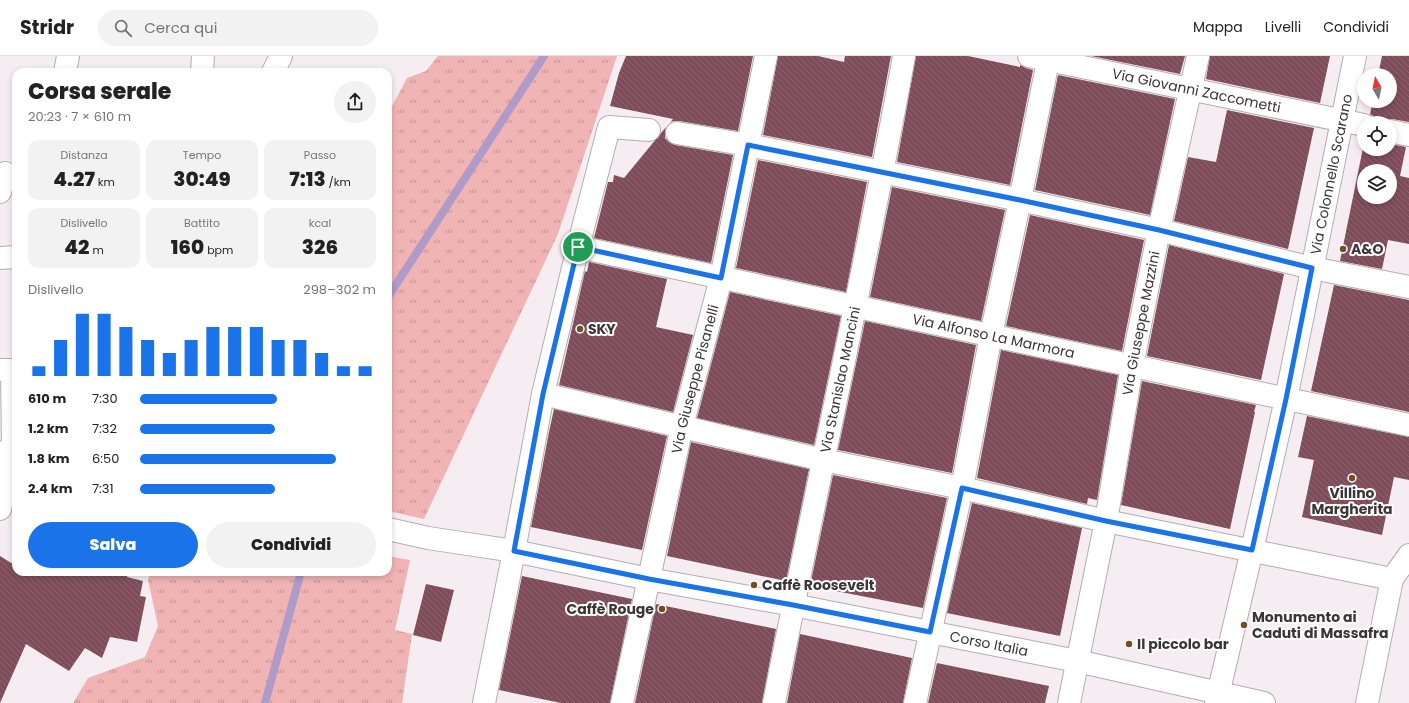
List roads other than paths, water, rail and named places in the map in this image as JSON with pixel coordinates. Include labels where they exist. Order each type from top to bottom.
[{"type":"street","points":[[65,68],[68,56]]},
{"type":"street","points":[[202,68],[203,56]]},
{"type":"street","points":[[275,68],[281,56]]},
{"type":"street","name":"Via Giuseppe Pisanelli","points":[[622,703],[682,426],[721,278],[766,56]]},
{"type":"street","name":"Via Stanislao Mancini","points":[[774,703],[883,172],[904,56]]},
{"type":"street","name":"Via Giuseppe Mazzini","points":[[1069,703],[1106,521],[1132,366],[1159,230],[1198,56]]},
{"type":"street","name":"Via Colonnello Scarano","points":[[1217,698],[1286,399],[1355,56]]},
{"type":"street","points":[[915,703],[962,488],[991,335],[1020,200],[1042,57]]},
{"type":"street","name":"Via Giovanni Zaccometti","points":[[1042,57],[1190,90],[1357,123]]},
{"type":"street","points":[[488,702],[543,394],[578,247],[609,127],[649,130]]},
{"type":"street","points":[[1397,132],[1409,135]]},
{"type":"street","points":[[677,133],[748,145],[1020,200],[1159,230],[1312,268],[1409,287]]},
{"type":"street","name":"Via Alfonso La Marmora","points":[[578,247],[1409,425]]},
{"type":"street","points":[[0,258],[12,257]]},
{"type":"street","points":[[0,509],[10,450],[9,368]]},
{"type":"street","points":[[543,394],[823,460],[962,488],[1106,521],[1252,550],[1401,577]]},
{"type":"street","name":"Corso Italia","points":[[392,530],[428,538],[514,551],[649,579],[793,605],[1077,661],[1217,698],[1264,703]]},
{"type":"street","points":[[1367,703],[1401,577],[1409,555]]},
{"type":"waterway","points":[[392,291],[544,56]]},
{"type":"waterway","points":[[265,703],[300,576]]},
{"type":"place","name":"A&O","points":[[1343,249]]},
{"type":"place","name":"SKY","points":[[580,329]]},
{"type":"place","name":"Villino Margherita","points":[[1352,478]]},
{"type":"place","name":"Caffè Roosevelt","points":[[754,585]]},
{"type":"place","name":"Caffè Rouge","points":[[662,609]]},
{"type":"place","name":"Monumento ai Caduti di Massafra","points":[[1244,625]]},
{"type":"place","name":"Il piccolo bar","points":[[1129,644]]}]
